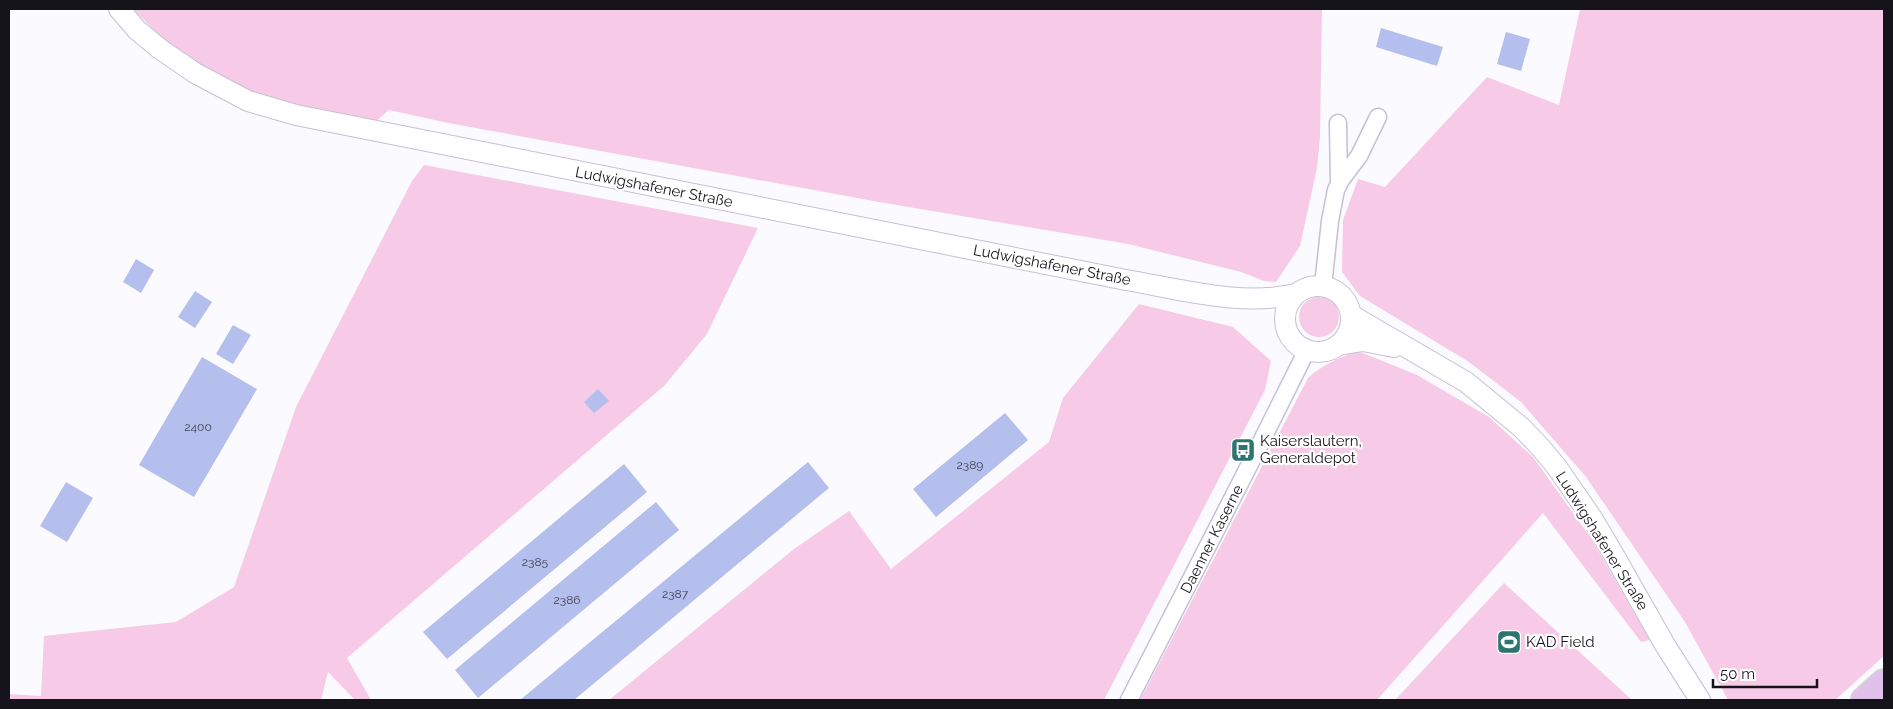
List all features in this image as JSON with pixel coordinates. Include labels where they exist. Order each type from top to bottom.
[{"type":"main road","points":[[1864,700],[1884,682]]},
{"type":"street","name":"Ludwigshafener Straße","points":[[119,9],[137,30],[160,49],[195,73],[248,101],[296,116],[1106,276],[1220,296],[1275,298],[1296,294]]},
{"type":"street","points":[[1339,184],[1359,156],[1378,117]]},
{"type":"street","points":[[1323,286],[1330,221],[1339,184],[1338,122]]},
{"type":"street","points":[[1323,286],[1334,290],[1343,297],[1351,315],[1350,323],[1347,334],[1338,345],[1321,351],[1307,350],[1293,340],[1286,325],[1286,311],[1296,294],[1309,287],[1323,286]]},
{"type":"street","name":"Ludwigshafener Straße","points":[[1220,296],[1268,312],[1286,325]]},
{"type":"street","name":"Ludwigshafener Straße","points":[[1351,315],[1408,350],[1439,366],[1486,398],[1522,428],[1556,466],[1614,555],[1665,646],[1700,700]]},
{"type":"street","name":"Ludwigshafener Straße","points":[[1338,345],[1363,341],[1408,350]]},
{"type":"street","name":"Daenner Kaserne","points":[[1129,700],[1307,350]]},
{"type":"shaded area","points":[[133,9],[1322,9],[1320,137],[1317,168],[1300,246],[1276,282],[1264,281],[1241,272],[1128,244],[879,202],[448,123],[389,110],[373,124],[269,99],[220,78],[170,46]]},
{"type":"shaded area","points":[[1580,9],[1884,9],[1884,656],[1835,700],[1728,700],[1685,622],[1586,477],[1521,402],[1469,362],[1360,296],[1342,272],[1343,220],[1358,179],[1385,187],[1487,77],[1559,105]]},
{"type":"shaded area","points":[[424,165],[758,228],[707,334],[665,385],[347,658],[371,700],[355,700],[328,672],[321,700],[9,700],[9,694],[41,696],[44,636],[176,622],[234,587],[296,407],[412,181]]},
{"type":"shaded area","points":[[1323,297],[1330,300],[1336,306],[1339,317],[1338,325],[1330,334],[1323,337],[1315,337],[1308,334],[1300,325],[1299,313],[1302,306],[1311,298]]},
{"type":"shaded area","points":[[1139,304],[1233,327],[1271,361],[1265,390],[1104,700],[609,700],[794,549],[849,511],[891,569],[1049,442],[1063,398]]},
{"type":"shaded area","points":[[1358,351],[1417,375],[1489,417],[1533,457],[1591,538],[1650,640],[1641,642],[1543,513],[1377,700],[1140,700],[1308,378],[1319,369]]},
{"type":"shaded area","name":"KAD Field","points":[[1504,583],[1632,700],[1395,700]]},
{"type":"building","points":[[1381,28],[1443,47],[1437,66],[1376,47]]},
{"type":"building","points":[[1506,32],[1530,39],[1521,71],[1497,64]]},
{"type":"building","points":[[136,259],[154,270],[141,293],[123,282]]},
{"type":"building","points":[[195,291],[212,302],[195,328],[178,317]]},
{"type":"building","points":[[233,325],[251,335],[233,364],[216,354]]},
{"type":"building","points":[[202,357],[257,389],[194,497],[139,465]]},
{"type":"building","points":[[598,389],[609,401],[594,413],[584,402]]},
{"type":"building","points":[[1005,413],[1028,440],[936,517],[913,489]]},
{"type":"building","points":[[808,462],[829,488],[574,700],[520,700]]},
{"type":"building","points":[[624,464],[647,492],[447,659],[423,632]]},
{"type":"building","points":[[66,482],[93,498],[67,542],[40,526]]},
{"type":"building","points":[[656,502],[679,530],[478,698],[455,670]]},
{"type":"place","name":"Kaiserslautern, Generaldepot","points":[[1243,450]]},
{"type":"place","name":"KAD Field","points":[[1509,642]]}]
